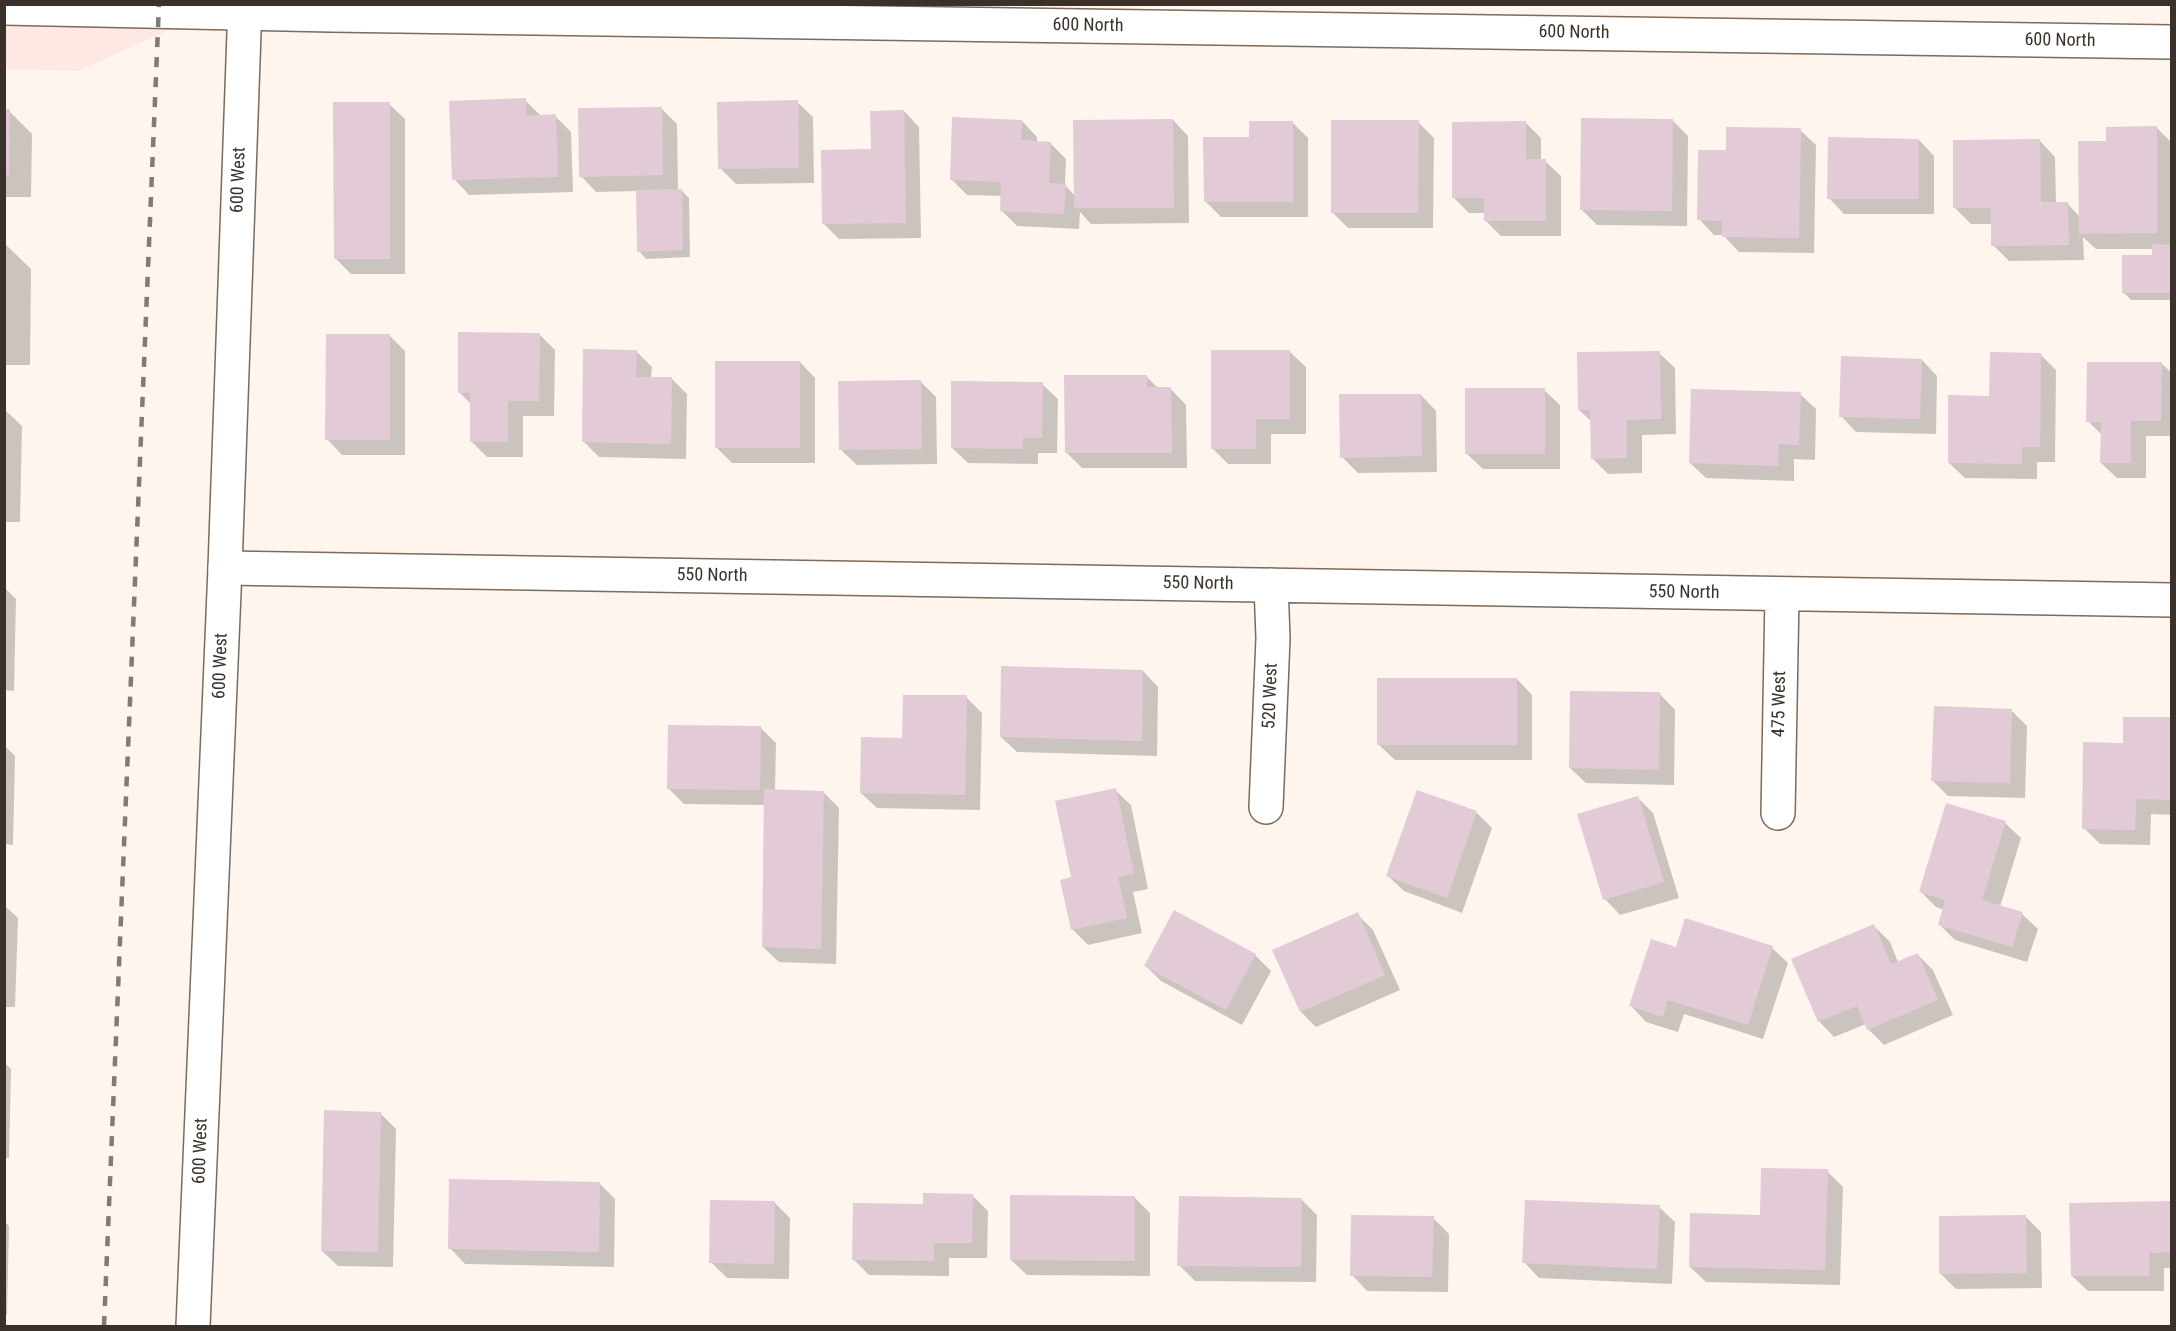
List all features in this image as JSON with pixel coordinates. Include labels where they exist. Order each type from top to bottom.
[{"type":"street","name":"600 North","points":[[4,8],[1222,16],[2172,42]]},
{"type":"street","name":"600 West","points":[[193,1326],[225,568],[245,9]]},
{"type":"street","name":"550 North","points":[[225,568],[2172,600]]},
{"type":"street","name":"520 West","points":[[1266,807],[1273,638],[1271,585]]},
{"type":"street","name":"475 West","points":[[1778,813],[1782,595]]},
{"type":"shaded area","points":[[5,5],[225,5],[78,71],[5,69]]},
{"type":"building","points":[[526,98],[526,116],[556,114],[558,177],[452,180],[449,101]]},
{"type":"building","points":[[798,100],[799,168],[718,169],[717,102]]},
{"type":"building","points":[[333,102],[390,102],[390,259],[334,259]]},
{"type":"building","points":[[662,107],[663,175],[579,177],[578,108]]},
{"type":"building","points":[[4,109],[10,109],[9,175],[4,175]]},
{"type":"building","points":[[904,110],[906,223],[822,224],[821,150],[871,149],[870,111]]},
{"type":"building","points":[[952,117],[1022,120],[1021,140],[1051,142],[1049,183],[1066,184],[1064,214],[1000,211],[1001,182],[950,180]]},
{"type":"building","points":[[1581,118],[1673,119],[1672,211],[1580,210]]},
{"type":"building","points":[[1173,119],[1174,208],[1074,208],[1073,120]]},
{"type":"building","points":[[1331,120],[1419,120],[1418,213],[1331,213]]},
{"type":"building","points":[[1249,121],[1293,121],[1293,202],[1204,202],[1203,137],[1249,137]]},
{"type":"building","points":[[1526,121],[1526,159],[1546,159],[1546,221],[1484,221],[1484,198],[1452,198],[1452,122]]},
{"type":"building","points":[[2157,126],[2157,233],[2079,234],[2078,141],[2106,141],[2106,127]]},
{"type":"building","points":[[1726,127],[1801,128],[1799,238],[1722,237],[1722,221],[1697,220],[1698,150],[1726,150]]},
{"type":"building","points":[[1828,137],[1919,139],[1919,199],[1827,199]]},
{"type":"building","points":[[2040,139],[2041,202],[2068,202],[2069,245],[1991,246],[1991,208],[1953,208],[1953,140]]},
{"type":"building","points":[[682,189],[683,250],[637,252],[636,190]]},
{"type":"building","points":[[2152,244],[2172,245],[2172,293],[2122,293],[2122,255],[2152,255]]},
{"type":"building","points":[[458,332],[540,333],[539,401],[508,401],[508,442],[470,442],[470,393],[458,393]]},
{"type":"building","points":[[326,334],[390,334],[390,440],[325,440]]},
{"type":"building","points":[[583,349],[637,350],[636,377],[672,377],[671,444],[582,442]]},
{"type":"building","points":[[1211,350],[1290,350],[1290,419],[1256,419],[1256,449],[1211,449]]},
{"type":"building","points":[[1660,351],[1661,419],[1627,420],[1627,458],[1591,459],[1590,410],[1578,410],[1577,352]]},
{"type":"building","points":[[1990,352],[2041,353],[2040,447],[2022,447],[2022,464],[1948,463],[1948,395],[1989,396]]},
{"type":"building","points":[[1841,356],[1922,359],[1920,419],[1839,417]]},
{"type":"building","points":[[715,361],[800,361],[800,448],[715,448]]},
{"type":"building","points":[[2087,362],[2162,362],[2161,421],[2131,421],[2131,463],[2100,463],[2101,422],[2086,422]]},
{"type":"building","points":[[1064,375],[1147,375],[1147,387],[1171,387],[1172,453],[1065,453]]},
{"type":"building","points":[[921,380],[922,449],[839,450],[838,381]]},
{"type":"building","points":[[951,381],[1043,382],[1042,438],[1023,438],[1023,449],[951,448]]},
{"type":"building","points":[[1465,388],[1545,388],[1545,454],[1465,454]]},
{"type":"building","points":[[1691,389],[1801,392],[1799,445],[1779,444],[1778,466],[1689,463]]},
{"type":"building","points":[[1339,394],[1421,394],[1422,456],[1340,458]]},
{"type":"building","points":[[1001,666],[1143,670],[1142,741],[1000,737]]},
{"type":"building","points":[[1377,678],[1517,678],[1517,745],[1377,745]]},
{"type":"building","points":[[1570,691],[1660,692],[1659,770],[1569,768]]},
{"type":"building","points":[[903,695],[967,695],[965,795],[860,793],[861,737],[902,738]]},
{"type":"building","points":[[1934,706],[2012,709],[2010,783],[1931,781]]},
{"type":"building","points":[[2123,717],[2172,717],[2172,800],[2136,799],[2135,830],[2082,829],[2083,742],[2123,743]]},
{"type":"building","points":[[668,725],[761,726],[760,790],[667,789]]},
{"type":"building","points":[[1116,788],[1134,874],[1118,877],[1127,918],[1071,930],[1060,880],[1071,877],[1055,801]]},
{"type":"building","points":[[764,789],[824,791],[821,949],[762,947]]},
{"type":"building","points":[[1417,790],[1477,811],[1447,898],[1386,876]]},
{"type":"building","points":[[1638,796],[1664,882],[1603,900],[1577,814]]},
{"type":"building","points":[[1946,803],[2006,821],[1982,900],[2023,912],[2012,947],[1938,925],[1945,900],[1919,892]]},
{"type":"building","points":[[1174,910],[1256,954],[1226,1010],[1144,966]]},
{"type":"building","points":[[1358,912],[1385,975],[1300,1012],[1272,950]]},
{"type":"building","points":[[1685,918],[1773,946],[1748,1025],[1668,1000],[1663,1017],[1629,1006],[1651,939],[1676,947]]},
{"type":"building","points":[[1874,924],[1891,964],[1918,953],[1938,1000],[1867,1030],[1857,1006],[1818,1022],[1791,959]]},
{"type":"building","points":[[324,1110],[381,1112],[378,1252],[321,1251]]},
{"type":"building","points":[[1761,1168],[1828,1169],[1825,1270],[1689,1267],[1690,1213],[1760,1215]]},
{"type":"building","points":[[449,1179],[600,1182],[599,1252],[448,1249]]},
{"type":"building","points":[[923,1193],[973,1194],[972,1243],[934,1243],[934,1261],[852,1260],[853,1203],[923,1204]]},
{"type":"building","points":[[1010,1195],[1135,1196],[1135,1261],[1010,1260]]},
{"type":"building","points":[[1179,1196],[1302,1198],[1301,1267],[1177,1266]]},
{"type":"building","points":[[710,1200],[775,1201],[774,1264],[709,1263]]},
{"type":"building","points":[[1525,1200],[1660,1205],[1657,1269],[1522,1263]]},
{"type":"building","points":[[2172,1201],[2172,1252],[2149,1253],[2149,1276],[2071,1276],[2069,1203]]},
{"type":"building","points":[[1351,1215],[1434,1216],[1432,1277],[1350,1276]]},
{"type":"building","points":[[2026,1215],[2027,1273],[1939,1274],[1939,1216]]},
{"type":"railway","points":[[104,1326],[159,4]]}]
